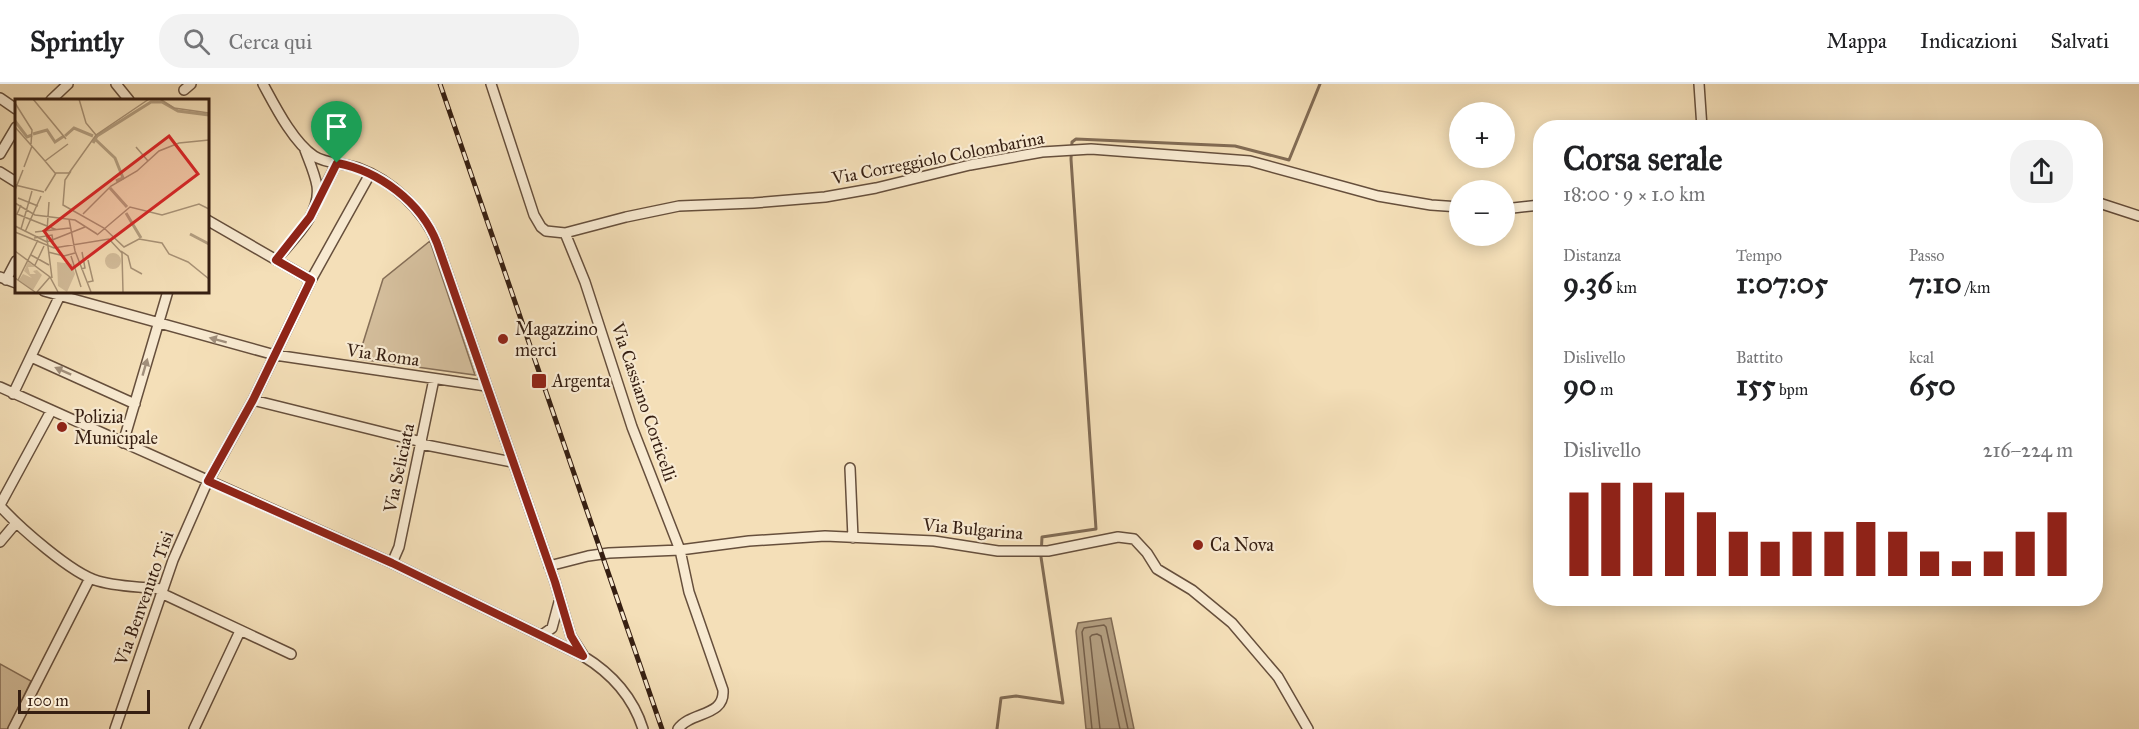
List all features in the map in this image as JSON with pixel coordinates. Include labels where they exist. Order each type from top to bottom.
[{"type":"street","points":[[52,99],[68,84]]},
{"type":"street","points":[[116,84],[128,99]]},
{"type":"street","points":[[491,84],[534,215],[546,231],[565,233]]},
{"type":"street","points":[[1699,84],[1701,120]]},
{"type":"street","points":[[266,85],[295,136],[304,147],[320,159],[358,168],[370,174],[416,208],[429,225],[555,582],[571,636],[583,656]]},
{"type":"street","points":[[0,98],[15,107]]},
{"type":"street","points":[[0,154],[15,129]]},
{"type":"street","points":[[304,147],[316,180],[317,202]]},
{"type":"street","name":"Via Correggiolo Colombarina","points":[[565,233],[626,216],[679,206],[825,197],[876,188],[970,165],[1042,152],[1091,149],[1250,161],[1378,196],[1449,206]]},
{"type":"street","points":[[276,260],[310,217],[337,163]]},
{"type":"street","points":[[0,172],[15,178]]},
{"type":"street","name":"Via Benvenuto Tisi","points":[[115,729],[175,555],[208,481],[253,400],[311,280],[370,174]]},
{"type":"street","points":[[2103,204],[2139,216]]},
{"type":"street","points":[[1515,207],[1533,206]]},
{"type":"street","points":[[208,222],[311,280]]},
{"type":"street","name":"Via Cassiano Corticelli","points":[[565,233],[585,282],[632,427],[680,550],[689,592],[723,690],[723,698],[716,709],[683,722],[678,729]]},
{"type":"street","points":[[2,278],[15,262]]},
{"type":"street","points":[[123,443],[168,292]]},
{"type":"street","points":[[13,394],[61,293]]},
{"type":"street","name":"Via Roma","points":[[61,293],[158,324],[274,356],[486,386]]},
{"type":"street","points":[[31,357],[135,404]]},
{"type":"street","name":"Via Seliciata","points":[[392,563],[399,547],[434,379]]},
{"type":"street","points":[[0,387],[392,563],[583,656],[598,665],[620,687],[634,707],[644,729]]},
{"type":"street","points":[[253,400],[421,443],[512,462]]},
{"type":"street","points":[[51,411],[0,505],[16,523],[78,573],[90,579],[162,591],[291,654]]},
{"type":"street","points":[[850,468],[853,538]]},
{"type":"street","points":[[0,542],[16,523]]},
{"type":"street","name":"Via Bulgarina","points":[[549,566],[588,556],[825,536],[934,541],[998,551],[1042,551],[1118,537],[1134,539],[1157,569],[1214,605],[1232,623],[1278,677],[1308,729]]},
{"type":"street","points":[[13,729],[90,579]]},
{"type":"street","points":[[542,635],[552,628],[559,608],[555,582]]},
{"type":"street","points":[[194,729],[240,631]]},
{"type":"shaded area","points":[[430,241],[475,375],[358,359],[383,279]]},
{"type":"shaded area","points":[[0,664],[31,681],[8,729],[0,729]]},
{"type":"water","points":[[1111,618],[1134,729],[1086,729],[1076,631],[1078,623]]},
{"type":"waterway","points":[[997,729],[1001,698],[1016,696],[1063,703],[1041,557],[1042,537],[1096,529],[1071,159],[1072,142],[1076,139],[1235,146],[1289,160],[1320,84]]},
{"type":"railway","points":[[440,84],[662,729]]},
{"type":"place","name":"Magazzino merci","points":[[503,339]]},
{"type":"place","name":"Argenta","points":[[539,381]]},
{"type":"place","name":"Polizia Municipale","points":[[62,427]]},
{"type":"place","name":"Ca Nova","points":[[1198,545]]},
{"type":"route","points":[[337,163],[358,168],[376,177],[416,208],[429,225],[555,582],[571,636],[583,656],[392,563],[208,481],[253,400],[311,280],[276,260],[310,217],[337,163]]}]
